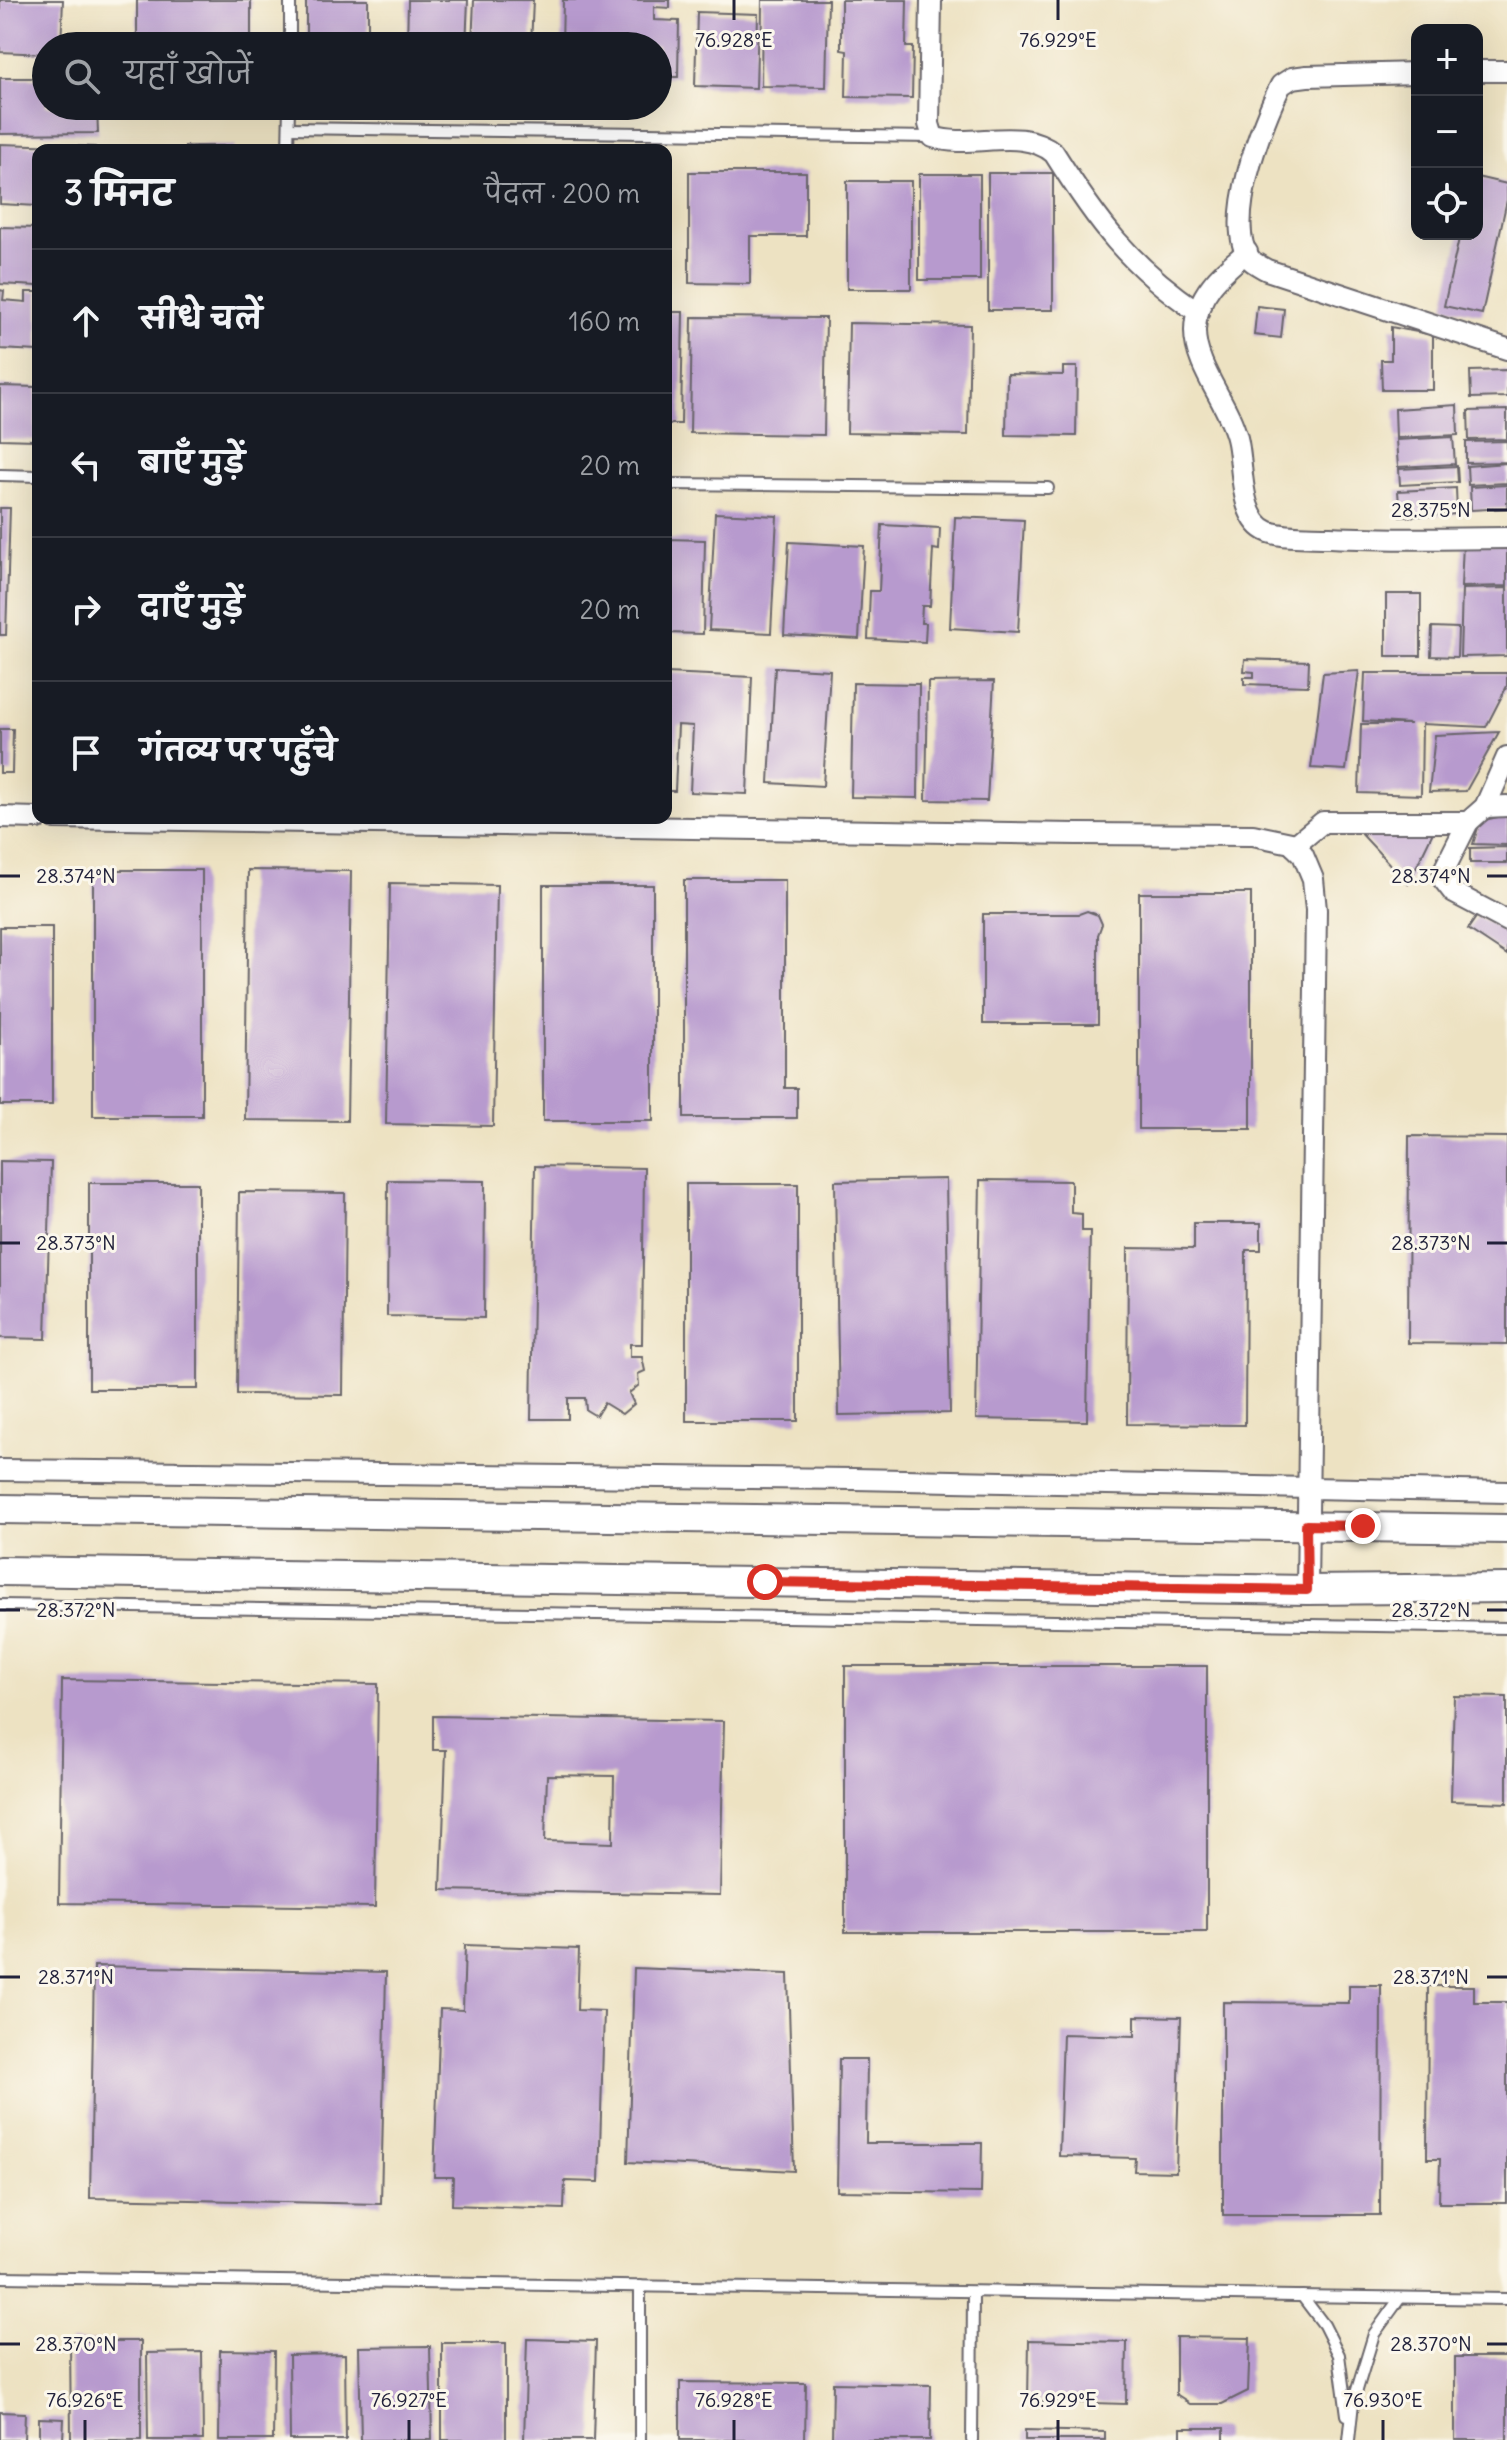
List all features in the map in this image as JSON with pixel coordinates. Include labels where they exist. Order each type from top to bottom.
[{"type":"main road","points":[[0,1509],[1507,1529]]},
{"type":"main road","points":[[0,1571],[1307,1590],[1507,1588]]},
{"type":"street","points":[[931,0],[929,124],[933,137],[946,140],[1011,140],[1047,147],[1103,229],[1143,271],[1198,312]]},
{"type":"street","points":[[1483,71],[1507,71]]},
{"type":"street","points":[[1411,73],[1307,76],[1292,78],[1281,85],[1244,185],[1239,219],[1247,252],[1251,260],[1267,270],[1507,349]]},
{"type":"street","points":[[1247,252],[1212,283],[1198,312],[1195,329],[1197,349],[1237,435],[1243,485],[1249,509],[1257,524],[1268,532],[1304,536],[1400,540],[1507,538]]},
{"type":"street","points":[[1507,757],[1485,807],[1468,822],[1444,870],[1443,879],[1454,893],[1507,921]]},
{"type":"street","points":[[1485,807],[1507,806]]},
{"type":"street","points":[[0,817],[32,818]]},
{"type":"street","points":[[1294,846],[1323,822],[1468,822]]},
{"type":"street","points":[[438,824],[1253,835],[1274,838],[1294,846],[1303,855],[1313,879],[1316,910],[1307,1590]]},
{"type":"street","points":[[0,1470],[869,1480],[1507,1492]]},
{"type":"lane","points":[[290,0],[290,32]]},
{"type":"lane","points":[[288,144],[289,120]]},
{"type":"lane","points":[[289,128],[933,137]]},
{"type":"lane","points":[[0,475],[32,476]]},
{"type":"lane","points":[[672,484],[1048,488]]},
{"type":"lane","points":[[0,1605],[1507,1628]]},
{"type":"lane","points":[[0,2277],[1507,2299]]},
{"type":"lane","points":[[640,2286],[640,2440]]},
{"type":"lane","points":[[972,2440],[973,2292]]},
{"type":"lane","points":[[1302,2296],[1324,2325],[1339,2355],[1349,2435]]},
{"type":"lane","points":[[1349,2435],[1362,2369],[1374,2334],[1400,2298]]},
{"type":"building","points":[[0,0],[63,0],[62,32],[32,32],[32,53],[0,52]]},
{"type":"building","points":[[137,0],[251,0],[251,32],[137,32]]},
{"type":"building","points":[[306,0],[368,0],[368,32],[306,32]]},
{"type":"building","points":[[408,0],[468,0],[467,32],[407,32]]},
{"type":"building","points":[[474,0],[533,0],[532,32],[473,32]]},
{"type":"building","points":[[563,0],[670,0],[670,8],[654,7],[654,20],[679,21],[678,77],[672,77],[672,32],[562,32]]},
{"type":"building","points":[[762,0],[828,0],[826,87],[761,86]]},
{"type":"building","points":[[841,0],[907,0],[906,47],[913,47],[912,98],[846,97],[847,51],[841,50]]},
{"type":"building","points":[[697,12],[758,14],[756,88],[695,86]]},
{"type":"building","points":[[0,78],[32,78],[32,120],[98,120],[98,133],[0,134]]},
{"type":"building","points":[[0,144],[32,145],[32,206],[0,204]]},
{"type":"building","points":[[689,172],[806,172],[806,236],[750,236],[750,284],[689,283]]},
{"type":"building","points":[[988,173],[1053,173],[1053,310],[988,310]]},
{"type":"building","points":[[919,174],[980,174],[980,280],[919,280]]},
{"type":"building","points":[[1483,178],[1507,184],[1507,200],[1482,314],[1444,306],[1459,240],[1483,240]]},
{"type":"building","points":[[847,181],[911,181],[911,289],[847,289]]},
{"type":"building","points":[[0,227],[32,228],[32,286],[0,284]]},
{"type":"building","points":[[0,290],[4,291],[3,300],[26,302],[26,292],[32,292],[32,351],[0,349]]},
{"type":"building","points":[[1257,306],[1284,309],[1281,338],[1254,335]]},
{"type":"building","points":[[672,312],[683,312],[681,424],[672,424]]},
{"type":"building","points":[[692,317],[826,318],[824,435],[690,433]]},
{"type":"building","points":[[849,323],[970,325],[968,435],[847,433]]},
{"type":"building","points":[[1391,327],[1433,335],[1433,390],[1382,390],[1381,360],[1391,360]]},
{"type":"building","points":[[1063,367],[1077,367],[1076,436],[1006,435],[1007,374],[1063,375]]},
{"type":"building","points":[[1507,370],[1507,397],[1471,398],[1470,371]]},
{"type":"building","points":[[0,386],[32,387],[32,440],[0,439]]},
{"type":"building","points":[[1457,405],[1458,435],[1396,438],[1395,409]]},
{"type":"building","points":[[1507,410],[1507,439],[1469,440],[1468,411]]},
{"type":"building","points":[[1453,437],[1455,464],[1398,467],[1396,440]]},
{"type":"building","points":[[1507,441],[1507,462],[1466,463],[1466,442]]},
{"type":"building","points":[[1507,463],[1507,483],[1468,485],[1467,466]]},
{"type":"building","points":[[1457,466],[1458,482],[1400,485],[1399,469]]},
{"type":"building","points":[[1507,485],[1507,508],[1471,510],[1470,487]]},
{"type":"building","points":[[1456,488],[1457,514],[1400,517],[1398,491]]},
{"type":"building","points":[[0,508],[10,508],[6,635],[0,635]]},
{"type":"building","points":[[715,513],[777,516],[771,633],[709,630]]},
{"type":"building","points":[[955,517],[1024,520],[1018,632],[950,628]]},
{"type":"building","points":[[882,525],[940,528],[939,550],[933,549],[930,606],[922,606],[921,623],[926,623],[925,642],[868,639],[870,591],[879,591]]},
{"type":"building","points":[[672,539],[705,540],[703,634],[672,633]]},
{"type":"building","points":[[789,542],[864,546],[859,639],[784,635]]},
{"type":"building","points":[[1507,543],[1507,586],[1461,587],[1463,544]]},
{"type":"building","points":[[1507,588],[1507,656],[1460,657],[1462,589]]},
{"type":"building","points":[[1386,594],[1421,594],[1421,656],[1386,656]]},
{"type":"building","points":[[1432,627],[1458,628],[1457,657],[1431,656]]},
{"type":"building","points":[[1245,659],[1309,661],[1308,686],[1244,684],[1244,677],[1254,677],[1254,672],[1244,671]]},
{"type":"building","points":[[775,667],[830,670],[823,786],[769,783]]},
{"type":"building","points":[[1359,671],[1346,770],[1311,768],[1323,673]]},
{"type":"building","points":[[672,673],[752,677],[747,794],[690,792],[693,726],[678,725],[675,791],[672,791]]},
{"type":"building","points":[[1365,673],[1507,673],[1507,686],[1486,727],[1422,724],[1421,795],[1359,793],[1361,724],[1410,724],[1363,721]]},
{"type":"building","points":[[994,681],[987,801],[926,800],[928,682]]},
{"type":"building","points":[[853,683],[919,684],[918,798],[851,797]]},
{"type":"building","points":[[0,729],[13,729],[12,773],[0,773]]},
{"type":"building","points":[[1499,732],[1466,791],[1429,792],[1435,735]]},
{"type":"building","points":[[1507,815],[1507,845],[1473,844],[1480,821]]},
{"type":"building","points":[[1436,826],[1408,884],[1356,828]]},
{"type":"building","points":[[1507,847],[1507,863],[1470,863],[1470,848]]},
{"type":"building","points":[[93,870],[202,870],[202,1116],[93,1116]]},
{"type":"building","points":[[248,870],[351,871],[347,1121],[245,1120]]},
{"type":"building","points":[[684,880],[785,880],[785,1088],[797,1088],[797,1118],[684,1118]]},
{"type":"building","points":[[390,883],[497,885],[493,1126],[386,1124]]},
{"type":"building","points":[[543,885],[653,885],[653,1121],[543,1121]]},
{"type":"building","points":[[1139,893],[1251,893],[1251,1129],[1139,1129]]},
{"type":"building","points":[[1087,911],[1098,915],[1102,924],[1098,935],[1098,1024],[983,1024],[983,914],[1079,914]]},
{"type":"building","points":[[1477,916],[1507,933],[1507,955],[1468,929]]},
{"type":"building","points":[[0,927],[52,927],[52,1105],[0,1105]]},
{"type":"building","points":[[1409,1136],[1507,1137],[1507,1344],[1408,1343]]},
{"type":"building","points":[[0,1161],[51,1162],[46,1339],[0,1338]]},
{"type":"building","points":[[535,1166],[644,1168],[642,1344],[630,1344],[630,1357],[642,1357],[645,1371],[638,1374],[639,1385],[629,1393],[634,1404],[622,1414],[604,1403],[596,1416],[586,1410],[585,1398],[568,1398],[568,1419],[531,1419]]},
{"type":"building","points":[[946,1179],[950,1413],[839,1415],[835,1181]]},
{"type":"building","points":[[388,1180],[485,1181],[484,1318],[387,1316]]},
{"type":"building","points":[[980,1180],[1071,1181],[1071,1213],[1082,1214],[1082,1231],[1090,1231],[1087,1421],[976,1419]]},
{"type":"building","points":[[89,1183],[198,1183],[198,1389],[89,1389]]},
{"type":"building","points":[[686,1184],[798,1184],[798,1421],[686,1421]]},
{"type":"building","points":[[239,1192],[345,1193],[343,1395],[237,1394]]},
{"type":"building","points":[[1194,1223],[1261,1223],[1261,1250],[1246,1250],[1245,1425],[1127,1424],[1128,1248],[1194,1249]]},
{"type":"building","points":[[845,1666],[1207,1666],[1207,1932],[845,1932]]},
{"type":"building","points":[[62,1680],[378,1684],[375,1907],[59,1903]]},
{"type":"building","points":[[1454,1696],[1507,1697],[1507,1803],[1451,1801]]},
{"type":"building","points":[[433,1716],[724,1721],[720,1895],[441,1890],[446,1750],[433,1750]],"holes":[[[547,1775],[614,1776],[613,1843],[545,1841]]]},
{"type":"building","points":[[465,1945],[579,1949],[577,2010],[604,2011],[599,2182],[565,2181],[564,2209],[452,2205],[453,2177],[434,2177],[440,2009],[463,2010]]},
{"type":"building","points":[[94,1966],[386,1972],[381,2204],[90,2198]]},
{"type":"building","points":[[634,1968],[788,1974],[794,2171],[628,2162]]},
{"type":"building","points":[[1349,1985],[1381,1985],[1380,2215],[1223,2215],[1223,2002],[1349,2003]]},
{"type":"building","points":[[1428,1986],[1474,1986],[1474,2002],[1507,2002],[1507,2203],[1439,2203],[1440,2159],[1427,2159]]},
{"type":"building","points":[[1135,2016],[1181,2017],[1176,2172],[1134,2171],[1135,2158],[1059,2156],[1063,2034],[1135,2036]]},
{"type":"building","points":[[839,2059],[867,2059],[866,2143],[982,2143],[981,2193],[837,2191]]},
{"type":"building","points":[[1176,2337],[1250,2338],[1248,2391],[1222,2404],[1190,2404],[1176,2395]]},
{"type":"building","points":[[527,2339],[596,2341],[593,2440],[524,2440]]},
{"type":"building","points":[[1029,2340],[1127,2342],[1126,2404],[1028,2401]]},
{"type":"building","points":[[70,2341],[141,2341],[141,2440],[71,2440]]},
{"type":"building","points":[[442,2343],[506,2343],[506,2440],[442,2440]]},
{"type":"building","points":[[430,2346],[432,2440],[361,2440],[359,2347]]},
{"type":"building","points":[[220,2350],[274,2351],[273,2440],[219,2440]]},
{"type":"building","points":[[202,2352],[203,2440],[148,2440],[147,2353]]},
{"type":"building","points":[[345,2354],[346,2440],[290,2440],[289,2355]]},
{"type":"building","points":[[1455,2357],[1507,2357],[1507,2440],[1455,2440]]},
{"type":"building","points":[[680,2382],[806,2383],[805,2440],[680,2440]]},
{"type":"building","points":[[833,2383],[931,2385],[930,2440],[832,2440]]},
{"type":"building","points":[[0,2412],[25,2413],[24,2440],[0,2440]]},
{"type":"building","points":[[39,2418],[64,2419],[63,2440],[39,2440]]},
{"type":"building","points":[[1181,2428],[1224,2428],[1224,2440],[1181,2440]]},
{"type":"building","points":[[1025,2430],[1105,2432],[1105,2440],[1025,2440]]},
{"type":"route","points":[[765,1582],[1307,1590],[1306,1525],[1363,1526]]}]
